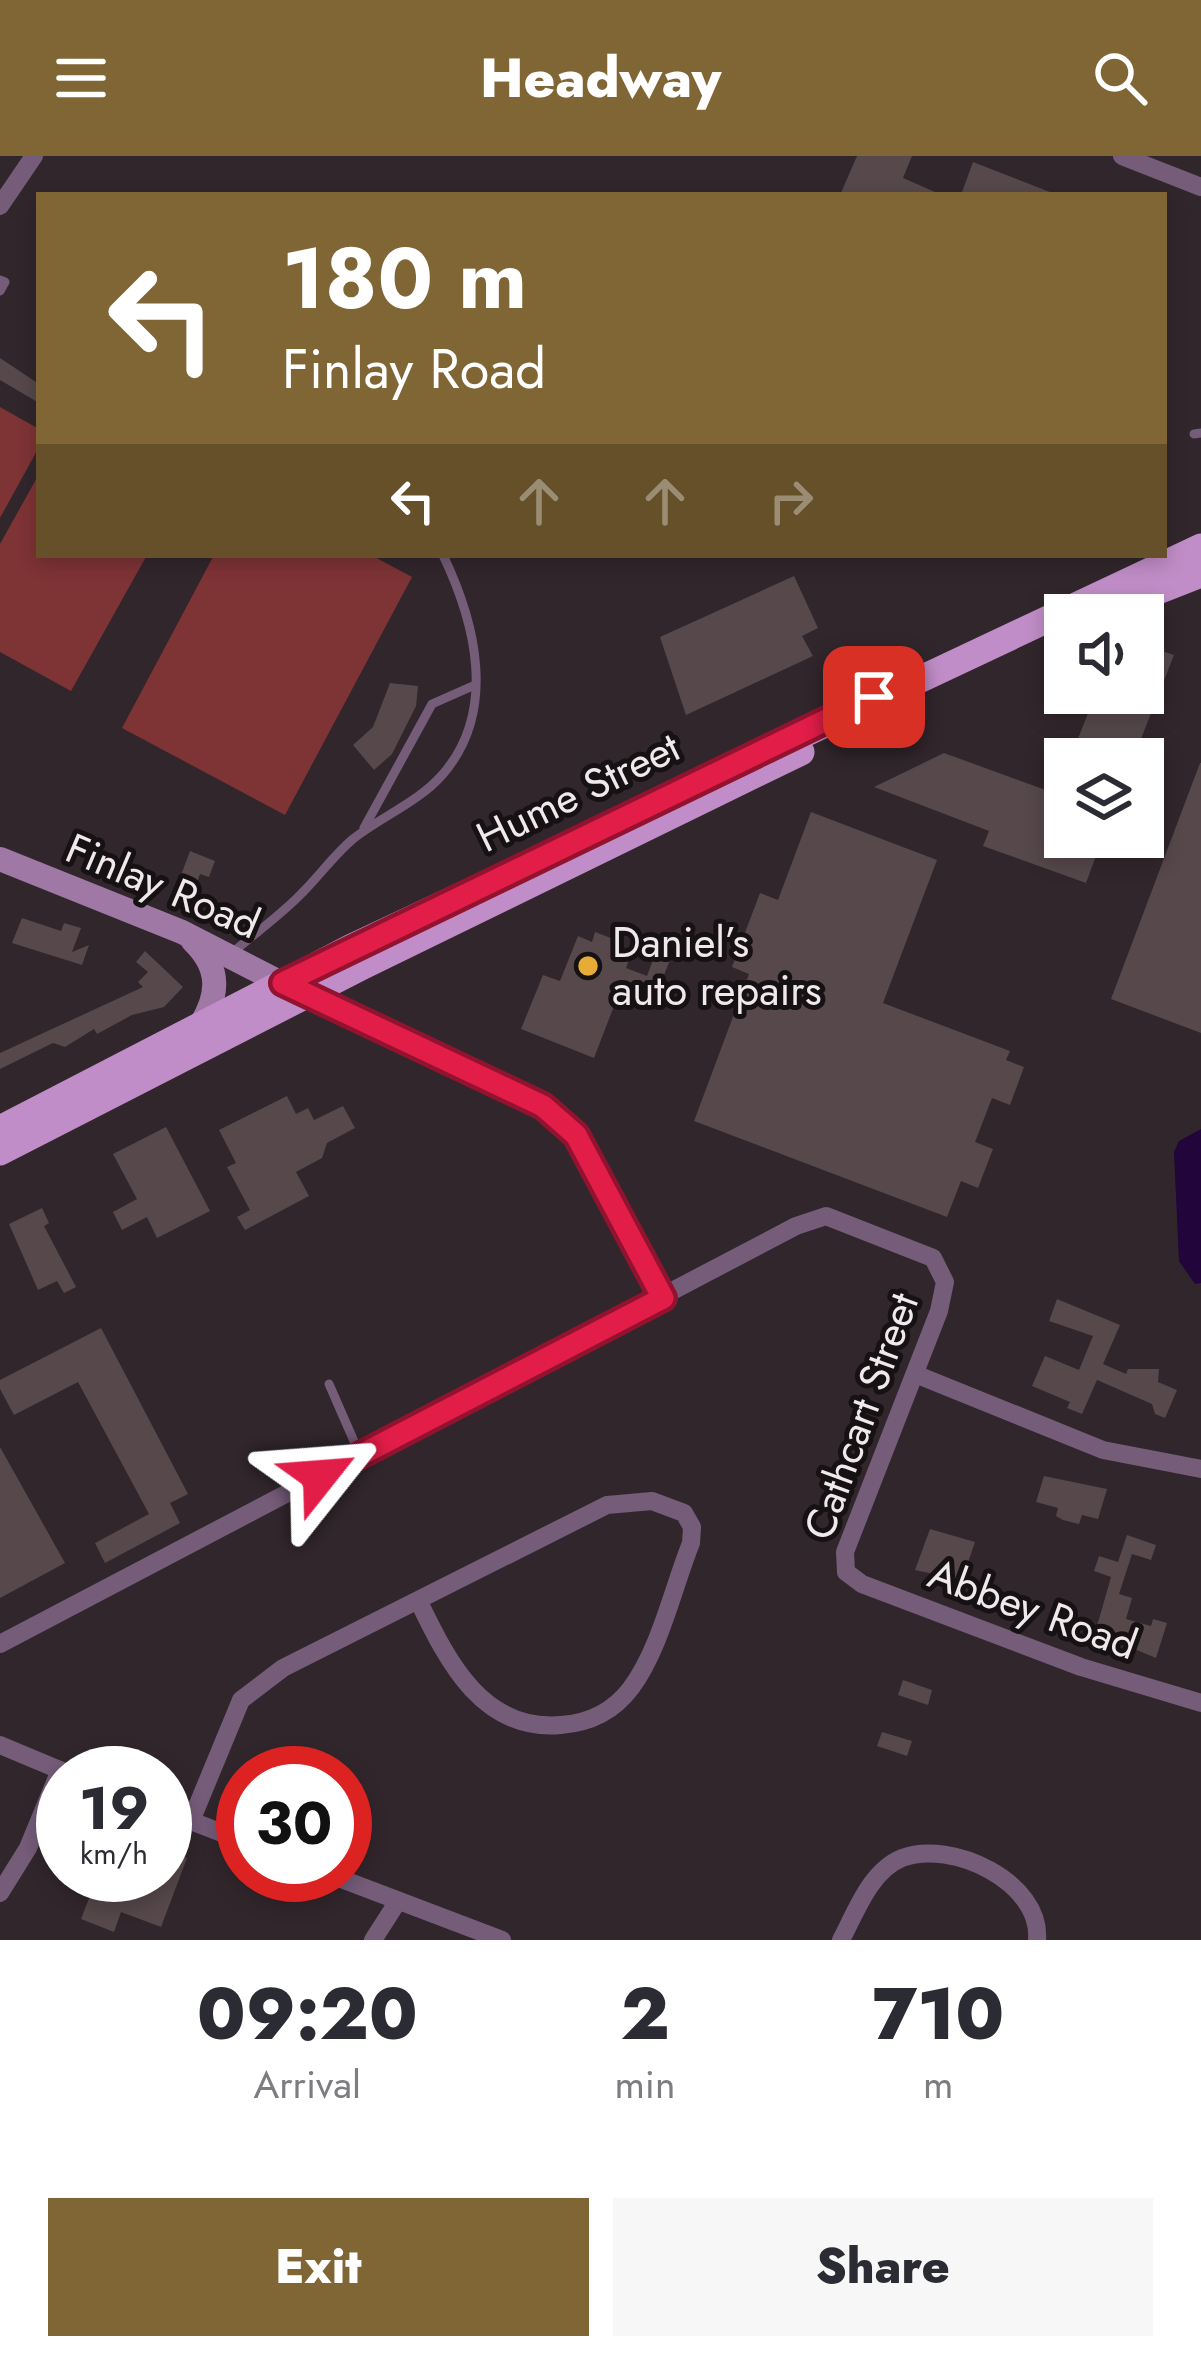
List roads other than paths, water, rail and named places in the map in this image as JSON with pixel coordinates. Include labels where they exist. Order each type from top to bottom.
[{"type":"main road","name":"Hume Street","points":[[0,1152],[294,990],[729,766],[1201,547]]},
{"type":"main road","points":[[1150,594],[1201,574]]},
{"type":"main road","name":"Hume Street","points":[[0,1129],[198,1029],[294,990],[1044,638]]},
{"type":"street","points":[[0,206],[34,156]]},
{"type":"street","points":[[1121,156],[1201,188]]},
{"type":"street","name":"Finlay Road","points":[[0,859],[231,954],[294,990],[543,1106],[576,1135],[663,1298]]},
{"type":"street","points":[[182,932],[208,957],[216,982],[209,1012],[198,1029]]},
{"type":"street","name":"Cathcart Street","points":[[663,1298],[826,1216],[920,1252],[941,1269],[944,1297],[845,1552],[846,1572]]},
{"type":"street","points":[[0,1644],[663,1298]]},
{"type":"street","points":[[915,1374],[1103,1450],[1201,1469]]},
{"type":"street","points":[[192,1819],[242,1700],[283,1668],[607,1505],[652,1501],[684,1513],[692,1527],[691,1543],[637,1679],[610,1709],[581,1723],[526,1724],[479,1699],[463,1682],[419,1602]]},
{"type":"street","name":"Abbey Road","points":[[846,1572],[862,1584],[1081,1667],[1201,1703]]},
{"type":"street","points":[[0,1745],[36,1760]]},
{"type":"street","points":[[0,1893],[36,1831]]},
{"type":"street","points":[[841,1940],[879,1873],[900,1858],[924,1853],[1007,1880],[1033,1912],[1037,1940]]},
{"type":"street","points":[[372,1891],[502,1940]]},
{"type":"street","points":[[373,1940],[398,1901]]},
{"type":"lane","points":[[0,280],[5,282],[0,291]]},
{"type":"lane","points":[[231,954],[301,895],[361,833],[443,774],[468,725],[475,685],[475,637],[467,604],[444,558]]},
{"type":"lane","points":[[361,833],[433,704],[475,685]]},
{"type":"lane","points":[[329,1384],[360,1455]]},
{"type":"place","name":"Daniel’s auto repairs","points":[[588,966]]}]
